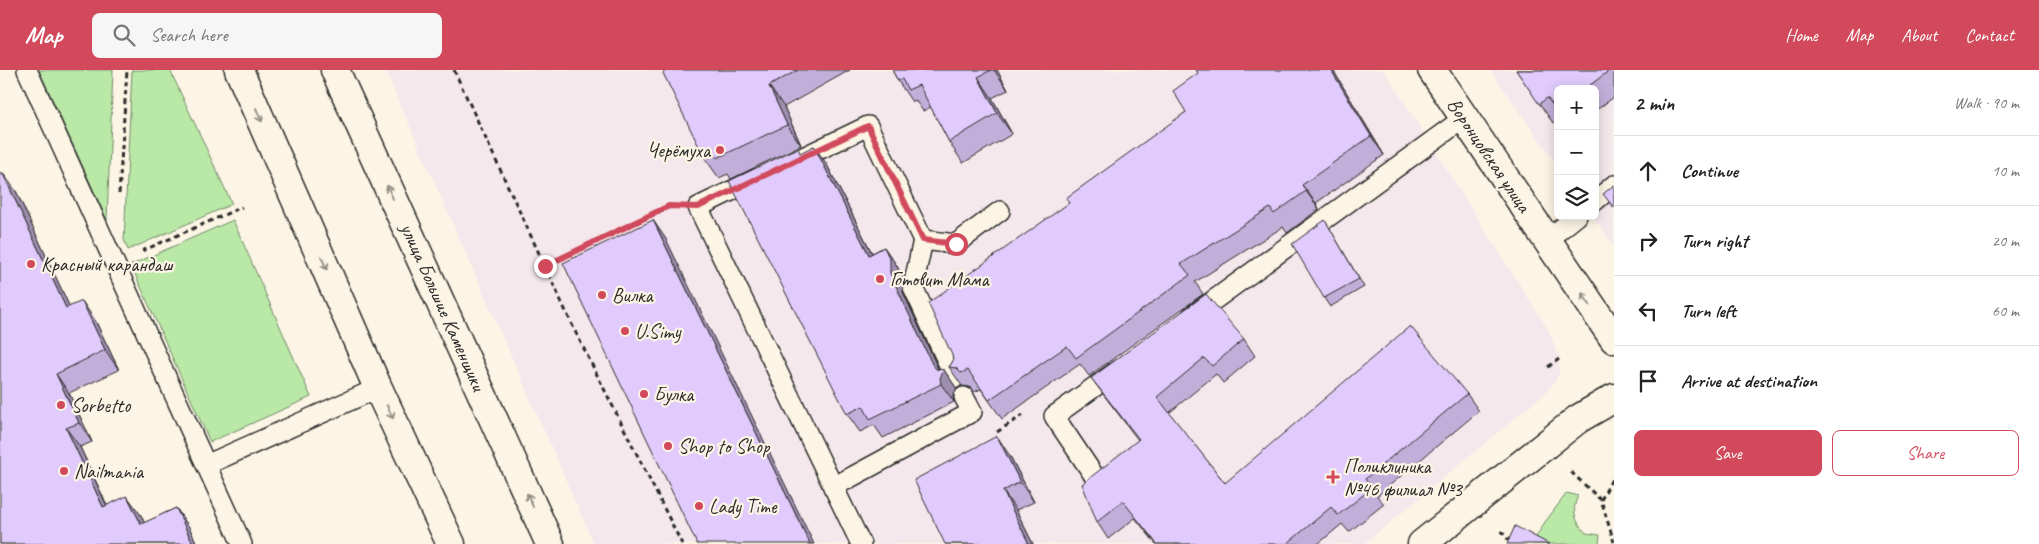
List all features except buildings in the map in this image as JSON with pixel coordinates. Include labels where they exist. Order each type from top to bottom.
[{"type":"main road","points":[[239,70],[378,388],[451,544]]},
{"type":"main road","name":"улица Большие Каменщики","points":[[335,70],[550,544]]},
{"type":"main road","name":"Воронцовская улица","points":[[1432,70],[1614,339]]},
{"type":"main road","points":[[1422,544],[1578,419],[1614,398]]},
{"type":"lane","points":[[28,70],[242,544]]},
{"type":"lane","points":[[1176,327],[1464,118]]},
{"type":"lane","points":[[861,544],[698,207],[868,126],[923,240],[913,287],[955,378]]},
{"type":"lane","points":[[1599,198],[1614,185]]},
{"type":"lane","points":[[923,240],[956,244],[1000,211]]},
{"type":"lane","points":[[1547,240],[1572,220]]},
{"type":"lane","points":[[1099,483],[1054,416],[1130,361]]},
{"type":"lane","points":[[206,464],[378,388]]},
{"type":"lane","points":[[833,486],[968,405]]},
{"type":"path","points":[[119,195],[127,70]]},
{"type":"path","points":[[454,70],[545,266],[682,544]]},
{"type":"path","points":[[115,263],[242,206]]},
{"type":"path","points":[[545,266],[669,206],[698,207]]},
{"type":"path","points":[[1548,367],[1559,359]]},
{"type":"path","points":[[968,405],[986,439],[1045,401],[1054,416]]},
{"type":"path","points":[[1571,472],[1601,500],[1614,542]]},
{"type":"path","points":[[1601,500],[1614,475]]},
{"type":"path","points":[[1501,531],[1512,544]]},
{"type":"shaded area","points":[[385,70],[1384,70],[1549,331],[1559,358],[1559,374],[1555,382],[1544,394],[1364,544],[594,544]]},
{"type":"shaded area","points":[[1490,70],[1614,70],[1614,247],[1596,220],[1599,220],[1599,85],[1554,85],[1554,160]]},
{"type":"green space","points":[[39,70],[113,70],[107,220]]},
{"type":"green space","points":[[132,70],[170,70],[232,204],[128,250],[124,240]]},
{"type":"green space","points":[[233,220],[311,397],[210,442],[131,265]]},
{"type":"green space","points":[[1567,493],[1578,496],[1575,516],[1586,533],[1600,535],[1599,544],[1532,544],[1545,522]]},
{"type":"place","name":"Черёмуха","points":[[720,150]]},
{"type":"place","name":"Красный карандаш","points":[[31,264]]},
{"type":"place","name":"Готовит Мама","points":[[880,279]]},
{"type":"place","name":"Вилка","points":[[602,295]]},
{"type":"place","name":"U.Simy","points":[[625,331]]},
{"type":"place","name":"Булка","points":[[644,394]]},
{"type":"place","name":"Sorbetto","points":[[61,405]]},
{"type":"place","name":"Shop to Shop","points":[[668,446]]},
{"type":"place","name":"Nailmania","points":[[64,471]]},
{"type":"place","name":"Поликлиника №46 филиал №3","points":[[1333,477]]},
{"type":"place","name":"Lady Time","points":[[699,506]]},
{"type":"route","points":[[545,266],[669,206],[698,207],[868,126],[923,240],[956,244]]}]
